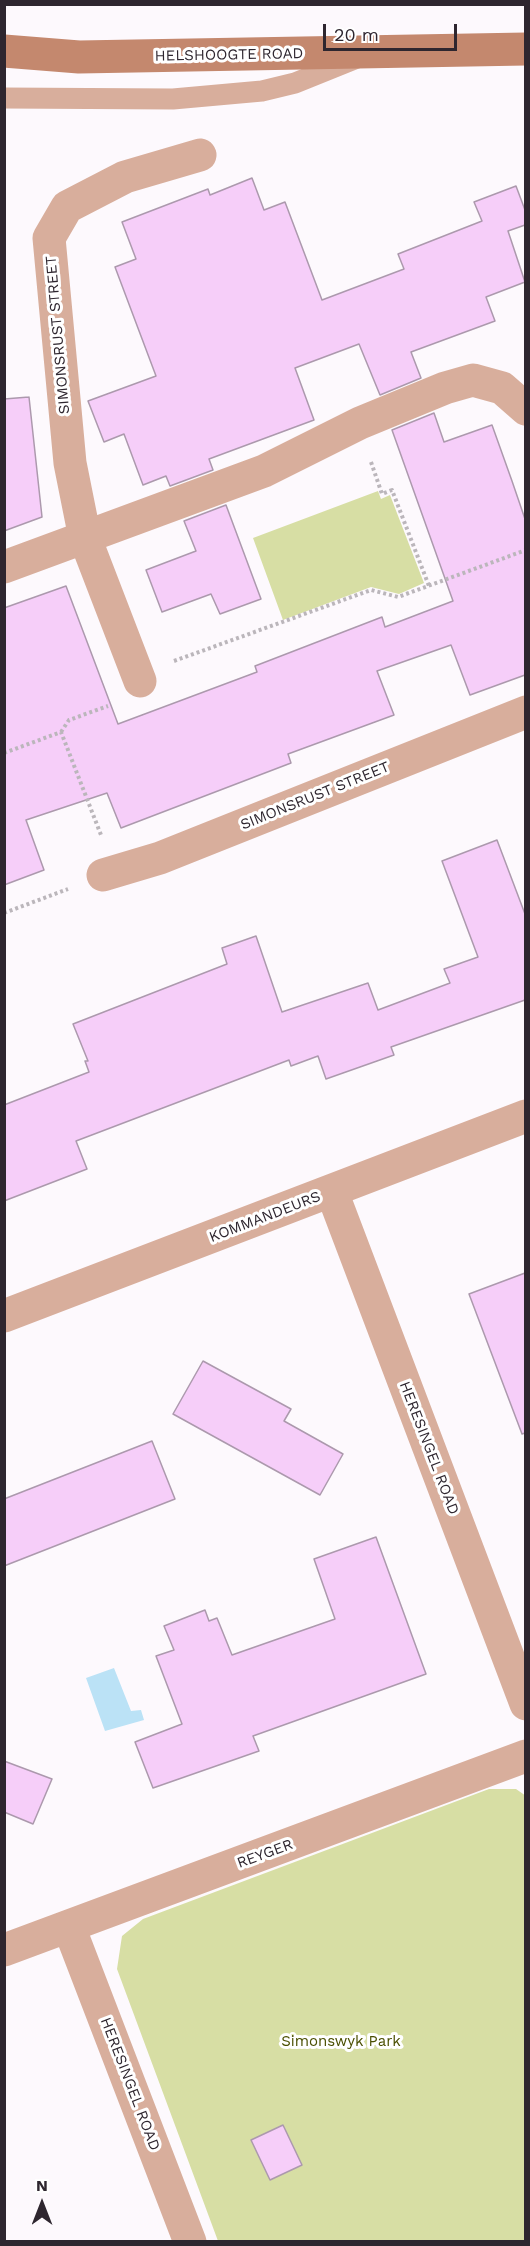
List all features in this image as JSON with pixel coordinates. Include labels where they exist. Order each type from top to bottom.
[{"type":"main road","name":"HELSHOOGTE ROAD","points":[[4,51],[79,57],[525,49]]},
{"type":"street","name":"SIMONSRUST STREET","points":[[138,678],[85,538],[70,463],[49,238],[67,207],[125,177],[200,155]]},
{"type":"street","points":[[4,567],[264,471],[357,425],[445,388],[473,380],[502,388],[525,409]]},
{"type":"street","name":"SIMONSRUST STREET","points":[[109,873],[160,858],[525,712]]},
{"type":"street","name":"KOMMANDEURS","points":[[4,1316],[525,1116]]},
{"type":"street","name":"HERESINGEL ROAD","points":[[332,1192],[525,1704]]},
{"type":"street","name":"REYGER","points":[[4,1950],[525,1756]]},
{"type":"street","name":"HERESINGEL ROAD","points":[[69,1927],[190,2241]]},
{"type":"lane","points":[[4,98],[173,99],[262,91],[295,83],[369,53]]},
{"type":"path","points":[[357,425],[382,494],[392,490],[429,586]]},
{"type":"path","points":[[4,753],[60,732],[69,720],[126,699],[138,678],[371,590],[398,597],[525,550]]},
{"type":"path","points":[[60,732],[109,873]]},
{"type":"path","points":[[4,913],[69,888]]},
{"type":"green space","points":[[378,491],[381,499],[390,495],[424,583],[399,594],[371,587],[283,620],[253,538]]},
{"type":"green space","name":"Simonswyk Park","points":[[489,1789],[516,1789],[526,1796],[525,2241],[218,2241],[117,1969],[122,1936],[143,1919]]},
{"type":"water","points":[[114,1668],[131,1711],[141,1710],[144,1720],[105,1731],[86,1678]]},
{"type":"building","points":[[252,178],[264,210],[285,202],[322,300],[404,269],[398,254],[482,221],[474,202],[516,186],[525,210],[525,225],[508,231],[525,282],[486,297],[495,321],[411,352],[421,378],[380,395],[359,344],[295,368],[314,420],[209,459],[213,470],[170,486],[166,476],[143,485],[124,434],[104,442],[88,401],[156,376],[115,267],[136,259],[122,222],[208,189],[210,195]]},
{"type":"building","points":[[29,397],[42,517],[4,531],[4,399]]},
{"type":"building","points":[[434,413],[444,442],[492,425],[512,481],[525,519],[525,675],[470,695],[451,645],[377,671],[394,715],[288,754],[291,763],[121,828],[107,793],[26,820],[44,870],[4,885],[4,608],[66,586],[118,724],[257,672],[255,666],[382,617],[385,627],[453,601],[392,430]]},
{"type":"building","points":[[226,505],[261,599],[220,614],[211,594],[162,612],[146,570],[196,551],[184,521]]},
{"type":"building","points":[[497,840],[525,914],[525,1000],[391,1047],[394,1055],[326,1079],[318,1056],[291,1066],[289,1060],[76,1141],[87,1169],[4,1201],[4,1105],[89,1072],[85,1061],[88,1061],[73,1024],[227,964],[222,948],[256,936],[282,1012],[368,983],[378,1010],[450,983],[444,969],[478,957],[442,861]]},
{"type":"building","points":[[525,1273],[525,1433],[522,1434],[469,1294]]},
{"type":"building","points":[[203,1361],[291,1409],[284,1421],[343,1454],[320,1495],[173,1414]]},
{"type":"building","points":[[152,1441],[175,1499],[4,1566],[4,1499]]},
{"type":"building","points":[[376,1537],[426,1674],[253,1736],[259,1751],[153,1788],[135,1742],[182,1724],[156,1656],[174,1650],[164,1626],[205,1610],[209,1621],[217,1618],[232,1655],[335,1619],[314,1559]]},
{"type":"building","points":[[4,1761],[52,1779],[33,1824],[4,1812]]},
{"type":"building","points":[[283,2125],[302,2165],[270,2180],[251,2140]]}]
